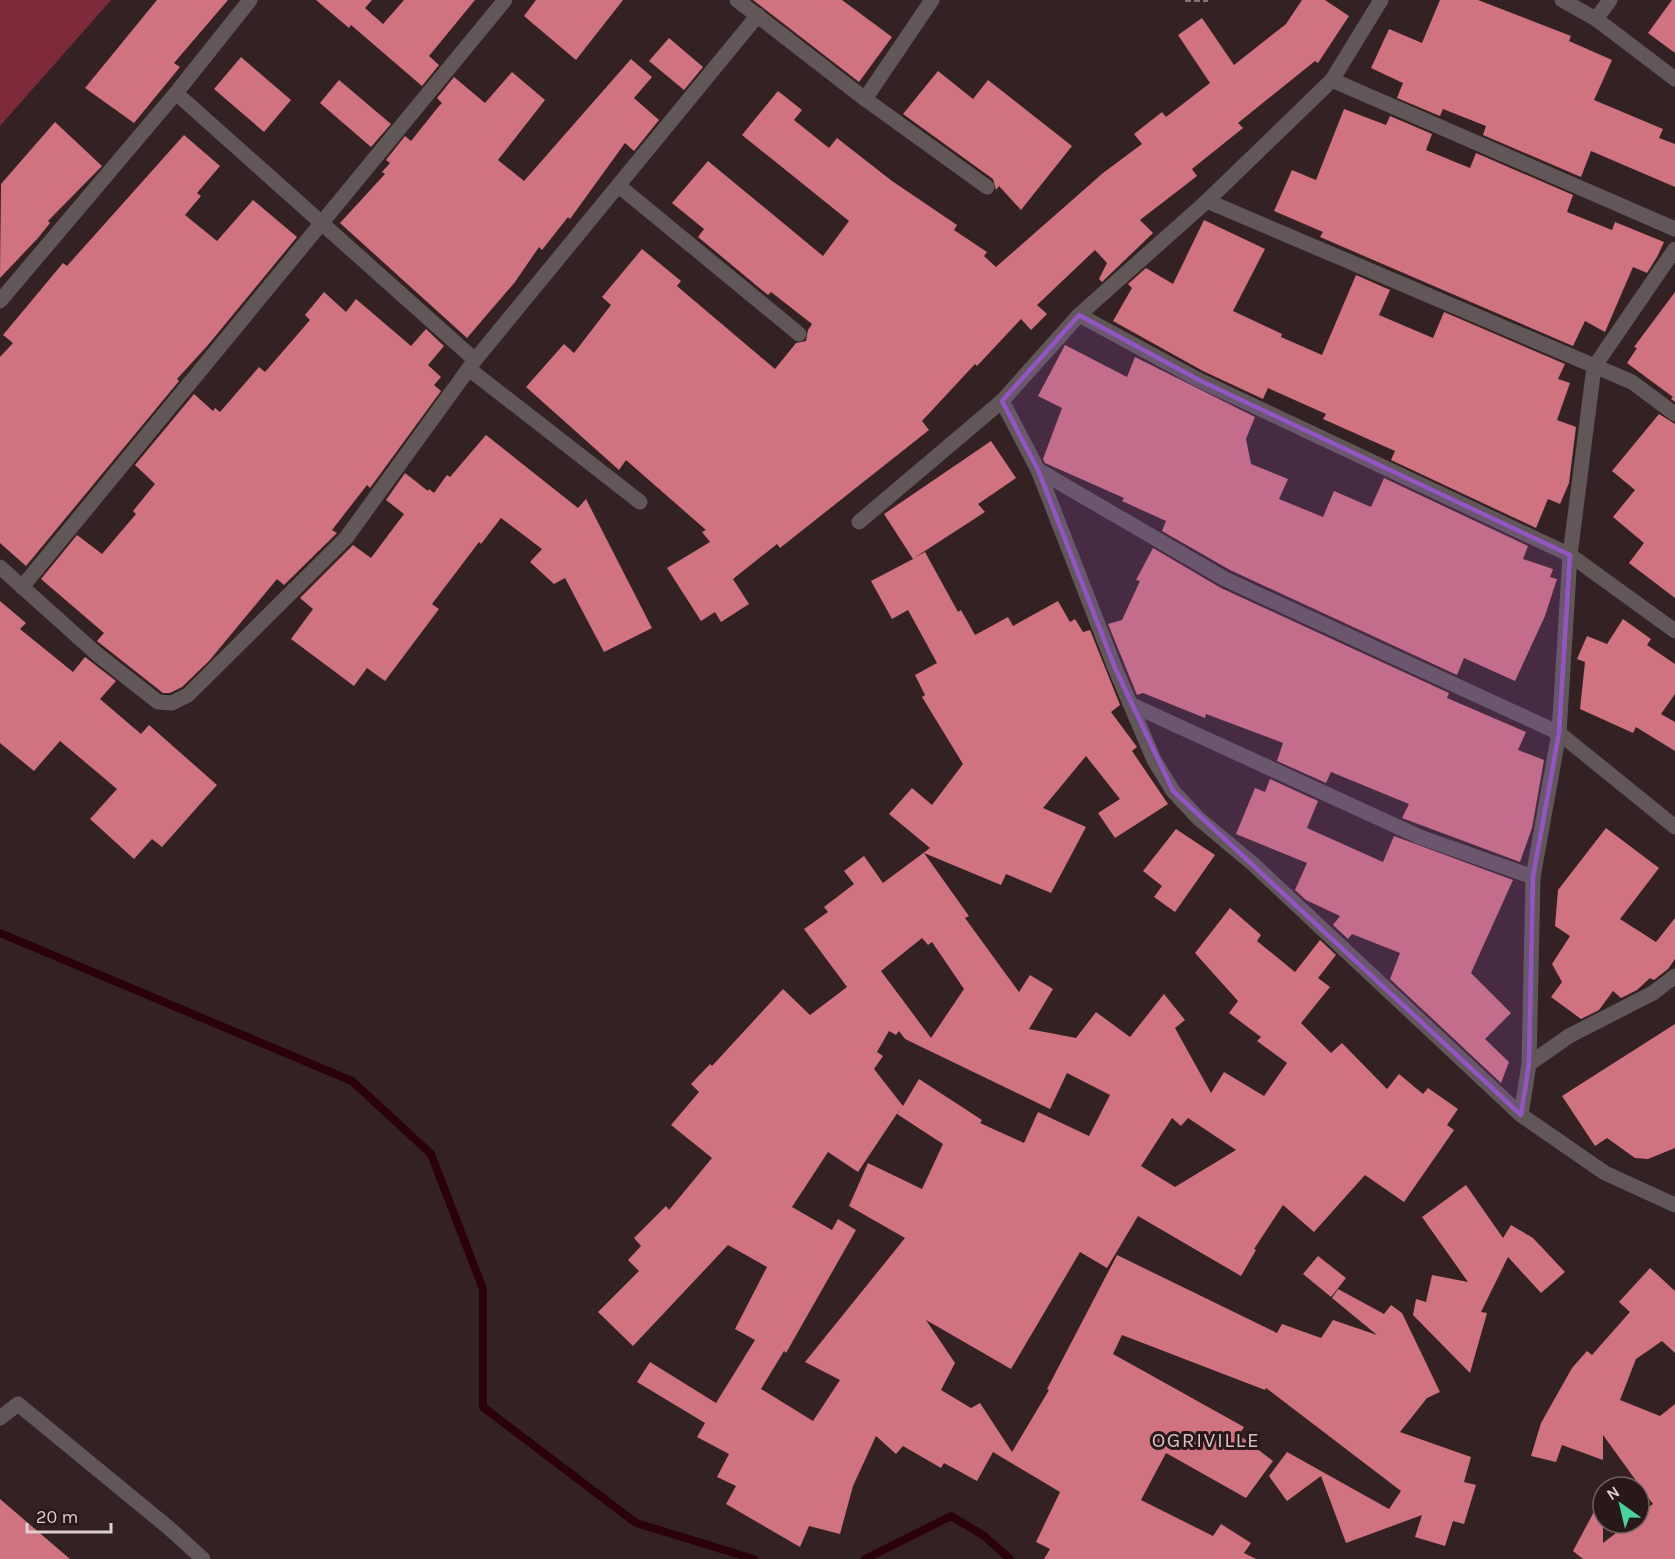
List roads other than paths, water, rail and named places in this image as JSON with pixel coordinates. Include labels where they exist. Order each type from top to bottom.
[{"type":"street","points":[[0,301],[176,93],[250,0]]},
{"type":"street","points":[[22,587],[505,0]]},
{"type":"street","points":[[737,0],[865,99],[987,187]]},
{"type":"street","points":[[865,99],[932,0]]},
{"type":"street","points":[[859,522],[1002,401],[1079,315],[1207,201],[1332,80],[1381,0]]},
{"type":"street","points":[[1562,0],[1596,19],[1675,79]]},
{"type":"street","points":[[1596,19],[1610,0]]},
{"type":"street","points":[[0,567],[97,654],[158,702],[172,703],[188,695],[346,538],[472,365],[758,15]]},
{"type":"street","points":[[1332,80],[1675,229]]},
{"type":"street","points":[[176,93],[322,223],[472,365],[640,502]]},
{"type":"street","points":[[619,186],[799,334]]},
{"type":"street","points":[[1207,201],[1594,368],[1632,382],[1675,414]]},
{"type":"street","points":[[1521,1115],[1529,1064],[1533,877],[1558,733],[1570,555],[1594,368],[1675,249]]},
{"type":"street","points":[[1079,315],[1199,380],[1570,555],[1675,632]]},
{"type":"street","points":[[1002,401],[1038,470],[1130,704],[1154,760],[1173,791],[1198,818],[1253,864],[1521,1115],[1605,1173],[1675,1205]]},
{"type":"street","points":[[1038,470],[1225,579],[1558,733],[1675,827]]},
{"type":"street","points":[[1130,704],[1420,837],[1533,877]]},
{"type":"street","points":[[1529,1064],[1569,1036],[1653,993],[1675,976]]},
{"type":"street","points":[[0,1418],[18,1404],[169,1528],[203,1559]]},
{"type":"waterway","points":[[0,933],[352,1081],[431,1154],[483,1289],[483,1407],[636,1523],[754,1559]]},
{"type":"waterway","points":[[865,1559],[951,1516],[983,1535],[1010,1559]]},
{"type":"district","name":"OGRIVILLE","points":[[1206,1440]]}]
